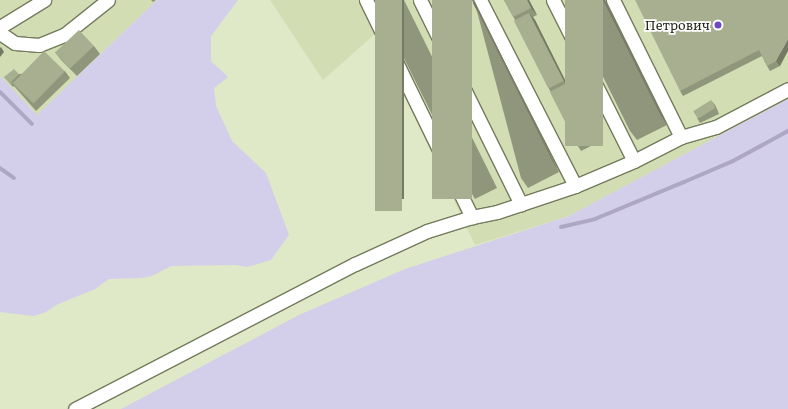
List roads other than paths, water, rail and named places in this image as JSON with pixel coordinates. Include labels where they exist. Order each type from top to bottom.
[{"type":"street","points":[[0,27],[44,0]]},
{"type":"street","points":[[0,33],[15,43],[39,45],[64,35],[108,0]]},
{"type":"street","points":[[366,0],[472,217]]},
{"type":"street","points":[[420,0],[521,204]]},
{"type":"street","points":[[480,0],[575,186]]},
{"type":"street","points":[[553,0],[634,161]]},
{"type":"street","points":[[613,0],[681,137]]},
{"type":"street","points":[[75,409],[355,264],[427,231],[472,217],[497,212],[575,186],[634,161],[681,137],[716,127],[788,89]]},
{"type":"waterway","points":[[0,92],[32,124]]},
{"type":"waterway","points":[[561,227],[595,219],[684,182],[733,161],[788,131]]},
{"type":"waterway","points":[[0,168],[14,178]]},
{"type":"place","name":"Петрович","points":[[718,25]]}]
